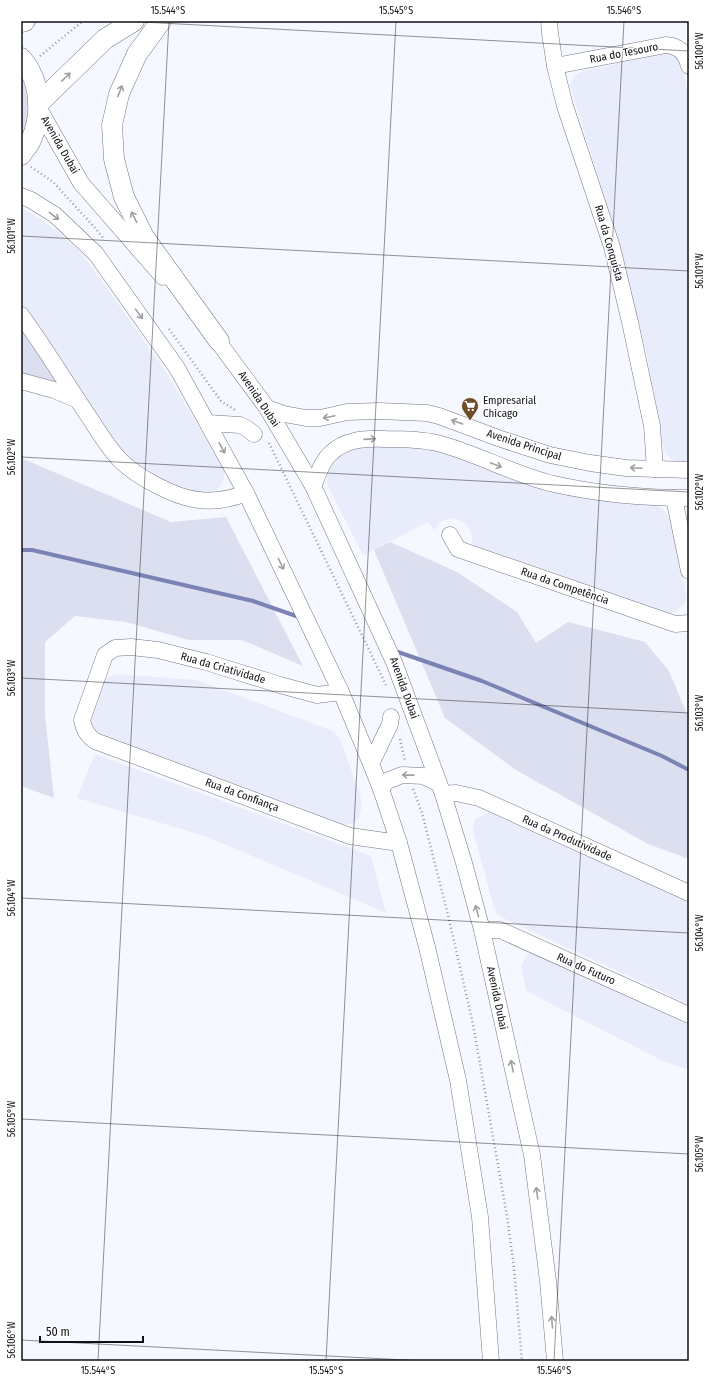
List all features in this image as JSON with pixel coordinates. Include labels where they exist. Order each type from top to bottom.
[{"type":"main road","points":[[21,22],[25,21]]},
{"type":"main road","points":[[38,106],[105,39],[134,21]]},
{"type":"main road","points":[[161,21],[137,54],[119,94],[112,125],[114,159],[124,197],[144,237],[219,341]]},
{"type":"main road","points":[[21,155],[31,140],[37,125],[38,106],[37,90],[30,70],[24,62]]},
{"type":"street","name":"Rua da Conquista","points":[[549,21],[555,66],[565,106],[612,247],[630,322],[652,426],[655,469]]},
{"type":"street","name":"Rua do Tesouro","points":[[555,66],[666,45],[674,46],[682,50],[688,63]]},
{"type":"street","name":"Avenida Dubai","points":[[38,106],[81,183],[219,341],[267,408],[313,486],[394,662],[440,789],[464,863],[482,930],[532,1155],[548,1280],[555,1361]]},
{"type":"street","points":[[21,196],[31,200],[55,215],[96,254],[177,368],[246,493],[341,692],[371,764],[399,843],[427,947],[458,1080],[480,1217],[491,1361]]},
{"type":"street","points":[[21,315],[111,449],[129,468],[152,482],[177,494],[198,500],[218,501],[246,493]]},
{"type":"street","points":[[21,381],[54,390],[78,400]]},
{"type":"street","name":"Avenida Principal","points":[[267,408],[284,414],[306,418],[320,418],[347,412],[379,411],[427,413],[440,416],[501,439],[550,455],[626,468],[689,470]]},
{"type":"street","points":[[208,423],[240,425],[254,434]]},
{"type":"street","points":[[313,486],[323,464],[329,455],[342,444],[356,440],[374,438],[437,443],[515,472],[553,484],[609,494],[682,498],[689,570]]},
{"type":"street","name":"Rua da Competência","points":[[450,535],[458,550],[675,624],[689,623]]},
{"type":"street","name":"Rua da Criatividade","points":[[88,736],[83,727],[82,720],[105,655],[115,648],[131,647],[158,650],[206,662],[317,696],[341,692]]},
{"type":"street","points":[[371,764],[390,724],[391,718]]},
{"type":"street","name":"Rua da Confiança","points":[[88,736],[96,741],[350,836],[399,843]]},
{"type":"street","name":"Rua da Produtividade","points":[[381,789],[387,781],[402,774],[423,776],[440,789],[456,794],[479,798],[689,893]]},
{"type":"street","name":"Rua do Futuro","points":[[482,930],[500,930],[689,1015]]},
{"type":"path","points":[[24,62],[84,21]]},
{"type":"shaded area","points":[[669,54],[678,58],[682,65],[689,99],[689,464],[676,463],[663,449],[647,356],[621,252],[570,85],[574,77],[582,71]]},
{"type":"shaded area","points":[[21,76],[28,98],[28,114],[25,129],[21,136]]},
{"type":"shaded area","points":[[21,208],[41,219],[76,248],[88,262],[163,367],[225,471],[221,485],[216,490],[210,493],[199,494],[149,475],[118,448],[30,315],[21,306]]},
{"type":"shaded area","points":[[21,322],[64,388],[21,376]]},
{"type":"shaded area","points":[[381,445],[431,449],[527,484],[655,505],[662,508],[670,518],[685,589],[685,602],[677,611],[671,613],[663,612],[479,552],[473,545],[468,527],[461,521],[454,518],[441,521],[434,530],[428,522],[363,555],[331,492],[327,483],[327,476],[329,469],[335,460],[345,452],[356,447]]},
{"type":"shaded area","points":[[21,458],[171,522],[226,517],[303,666],[242,640],[189,640],[126,622],[75,616],[45,642],[45,715],[54,798],[21,786]]},
{"type":"shaded area","points":[[390,542],[457,572],[517,612],[536,643],[568,622],[645,642],[669,671],[689,719],[689,859],[648,844],[516,770],[445,718],[374,550]]},
{"type":"shaded area","points":[[116,674],[196,680],[333,731],[340,739],[360,794],[362,806],[359,818],[352,824],[337,824],[97,734],[90,717],[100,686],[108,677]]},
{"type":"shaded area","points":[[95,754],[371,856],[386,913],[205,836],[77,798]]},
{"type":"shaded area","points":[[489,812],[496,813],[689,900],[689,1004],[497,914],[493,905],[473,830],[475,819]]},
{"type":"shaded area","points":[[529,954],[538,955],[689,1025],[689,1070],[663,1061],[526,991],[521,966]]},
{"type":"waterway","points":[[21,550],[32,550],[253,601],[299,617]]},
{"type":"waterway","points":[[398,652],[482,681],[662,756],[689,770]]},
{"type":"place","name":"Empresarial Chicago","points":[[470,421]]}]
